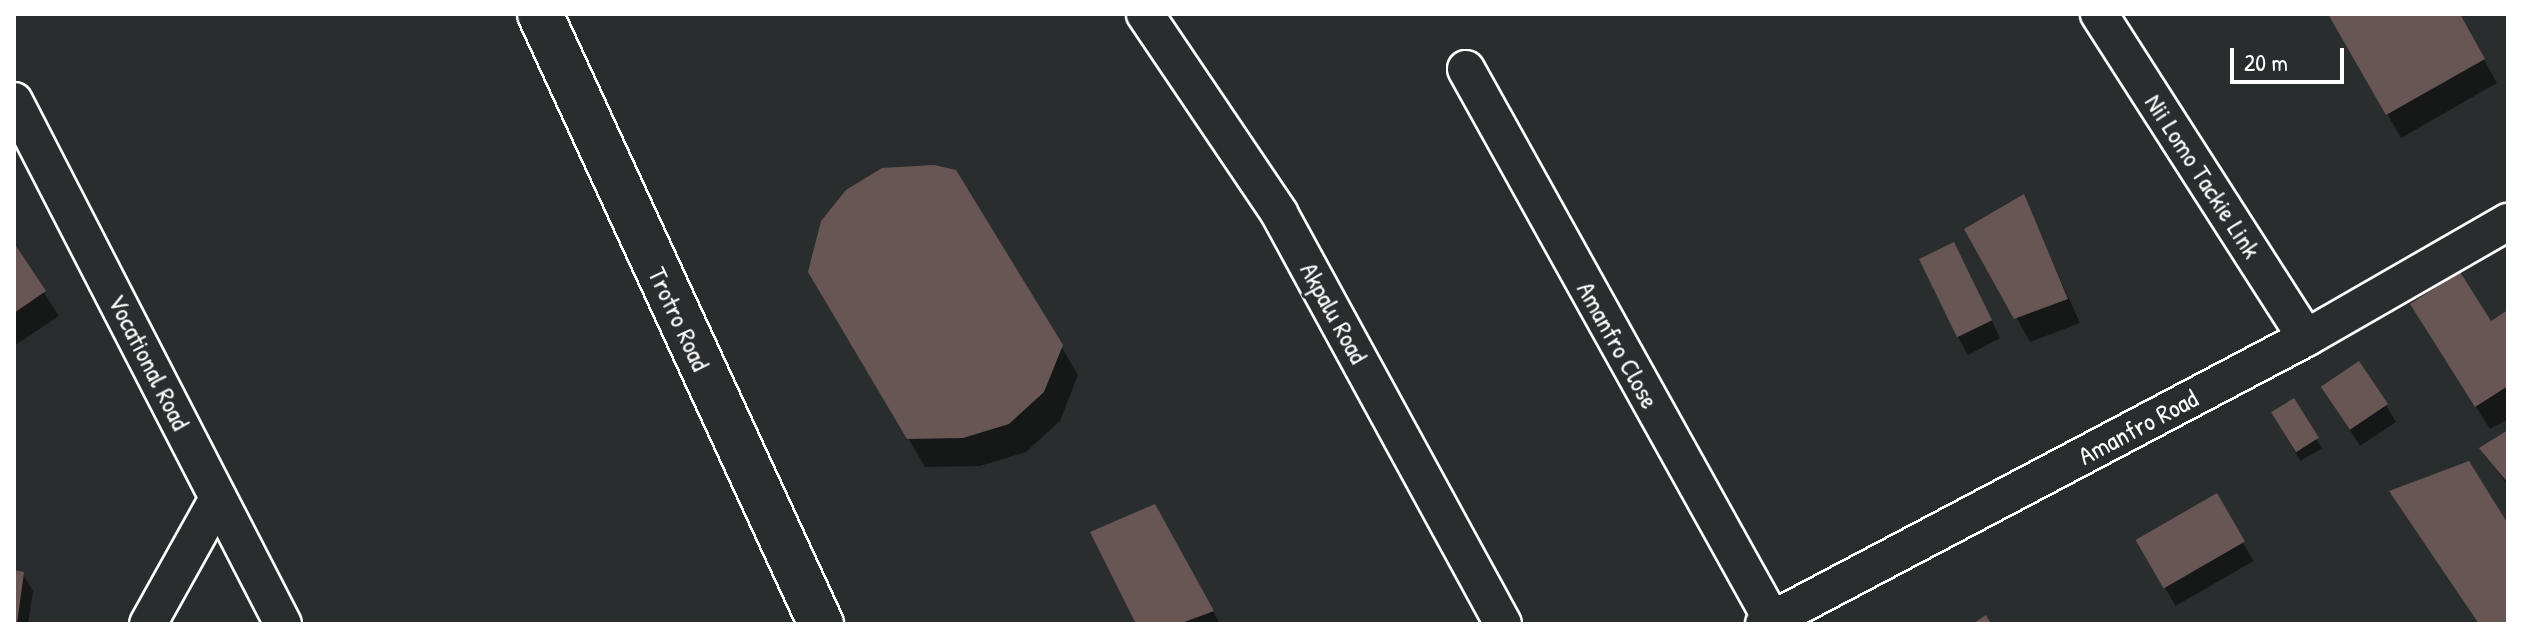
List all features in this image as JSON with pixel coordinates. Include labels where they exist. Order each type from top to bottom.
[{"type":"street","name":"Trotro Road","points":[[540,14],[821,624]]},
{"type":"street","name":"Akpalu Road","points":[[1145,14],[1279,213],[1503,624]]},
{"type":"street","name":"Nii Lomo Tackie Link","points":[[2099,14],[2306,338]]},
{"type":"street","name":"Amanfro Close","points":[[1466,69],[1768,622]]},
{"type":"street","name":"Vocational Road","points":[[14,101],[283,624]]},
{"type":"street","name":"Amanfro Road","points":[[1768,622],[2306,338],[2508,222]]},
{"type":"street","points":[[148,624],[218,498]]},
{"type":"building","points":[[2328,14],[2460,14],[2485,59],[2386,115]]},
{"type":"building","points":[[934,165],[956,170],[1063,345],[1044,392],[1009,424],[963,438],[907,439],[808,272],[821,221],[846,190],[882,168]]},
{"type":"building","points":[[2024,194],[2068,299],[2014,319],[1964,229]]},
{"type":"building","points":[[1954,242],[1992,320],[1957,337],[1919,259]]},
{"type":"building","points":[[14,243],[46,291],[14,313]]},
{"type":"building","points":[[2460,272],[2491,321],[2508,310],[2508,386],[2475,407],[2410,304]]},
{"type":"building","points":[[2359,361],[2388,404],[2350,430],[2321,387]]},
{"type":"building","points":[[2294,398],[2319,438],[2296,452],[2271,412]]},
{"type":"building","points":[[2508,430],[2508,483],[2479,448]]},
{"type":"building","points":[[2469,461],[2508,524],[2508,624],[2479,624],[2389,491]]},
{"type":"building","points":[[2217,493],[2245,541],[2164,588],[2136,540]]},
{"type":"building","points":[[1155,504],[1214,611],[1179,624],[1136,624],[1090,532]]},
{"type":"building","points":[[14,570],[24,572],[17,624],[14,624]]},
{"type":"building","points":[[1986,615],[1991,624],[1972,624]]}]
